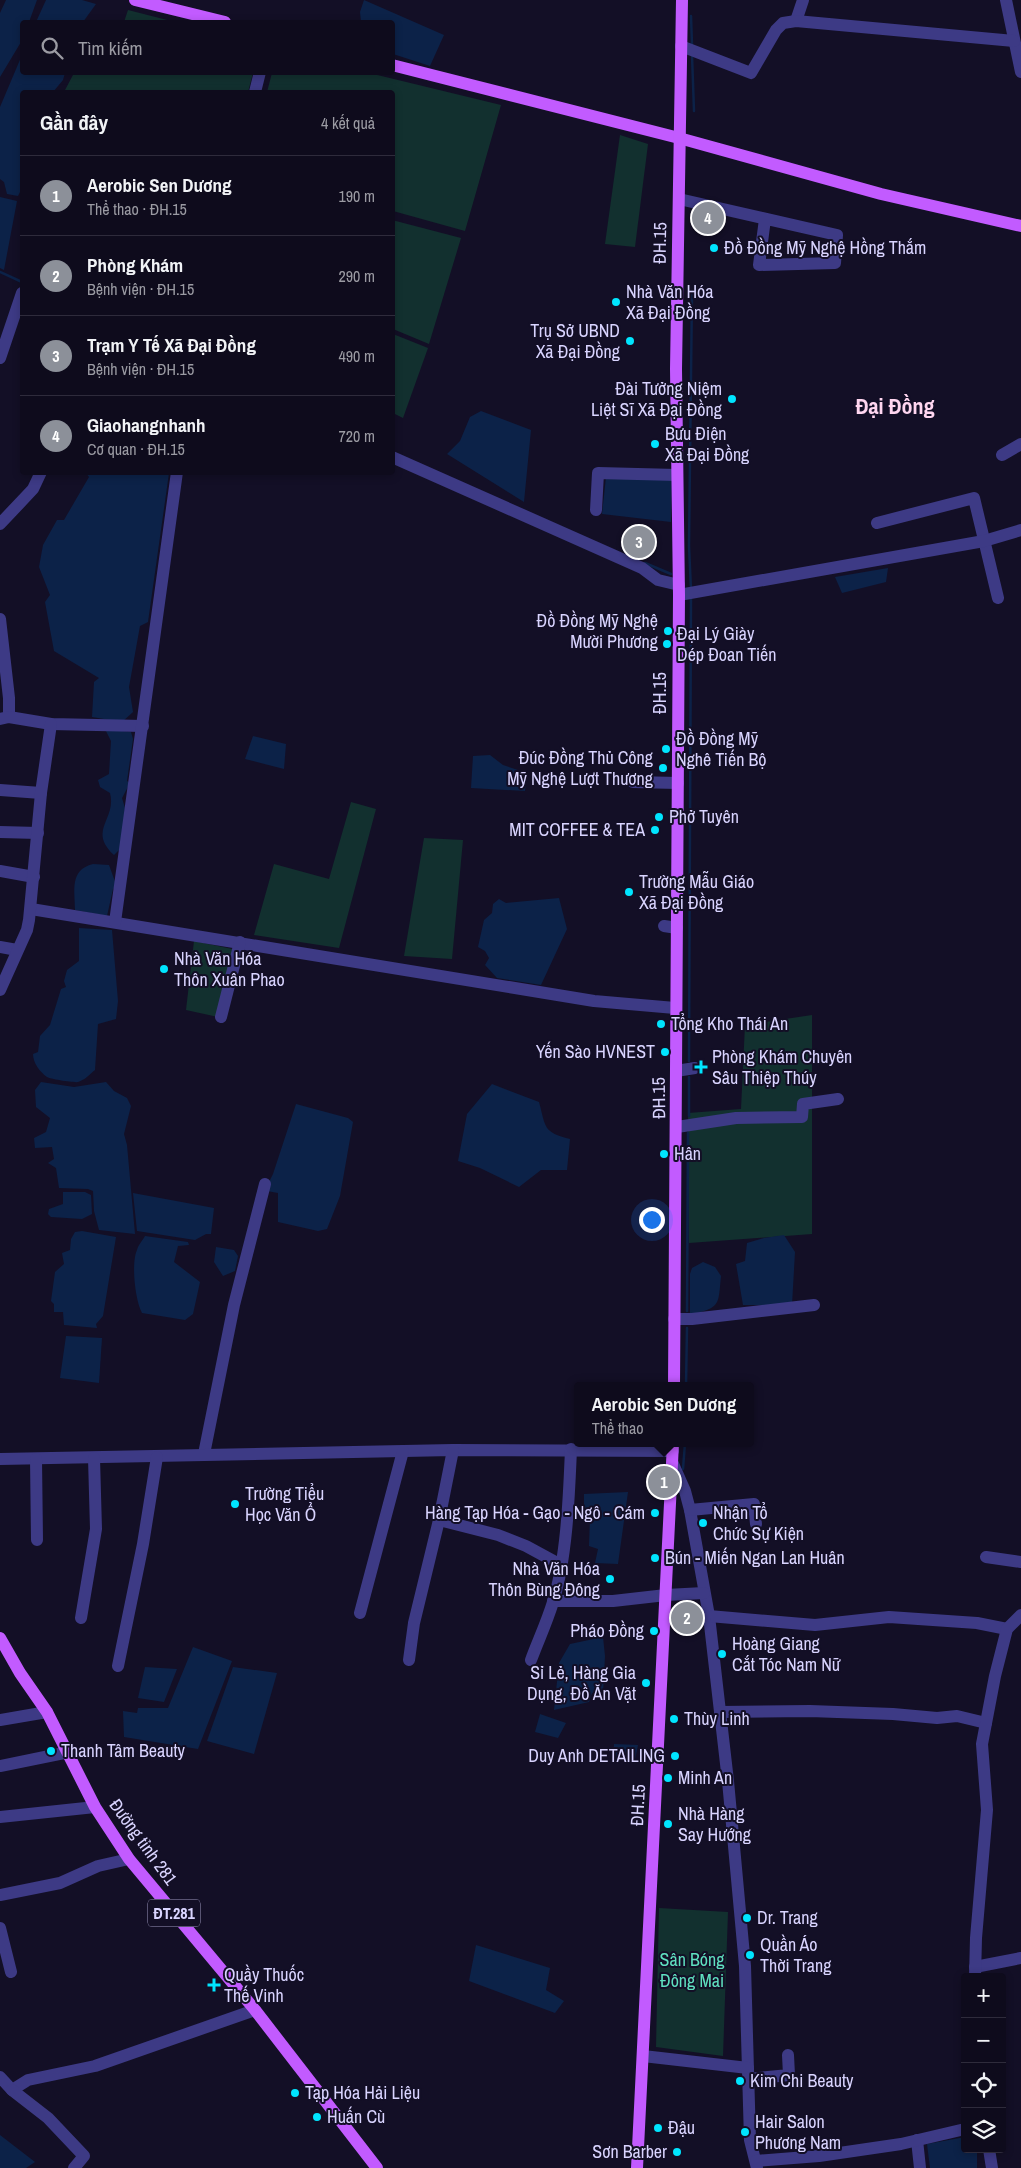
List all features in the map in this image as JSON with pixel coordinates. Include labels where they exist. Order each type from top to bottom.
[{"type":"main road","points":[[135,0],[217,20]]},
{"type":"main road","name":"ĐH.15","points":[[674,1382],[679,590],[674,540],[677,475],[674,452],[674,406],[682,0]]},
{"type":"main road","points":[[395,66],[679,138],[880,194],[1021,226]]},
{"type":"main road","name":"ĐH.15","points":[[637,2168],[673,1447]]},
{"type":"main road","name":"Đường tỉnh 281","points":[[0,1638],[20,1673],[47,1712],[69,1752],[95,1807],[129,1859],[255,2010],[377,2168]]},
{"type":"street","points":[[796,21],[803,0]]},
{"type":"street","points":[[1006,0],[1021,72]]},
{"type":"street","points":[[681,46],[751,73],[776,30],[783,24],[796,21],[1014,41]]},
{"type":"street","points":[[256,90],[259,75]]},
{"type":"street","points":[[679,199],[837,235],[835,264],[759,265],[765,219]]},
{"type":"street","points":[[0,358],[20,299]]},
{"type":"street","points":[[1002,455],[1021,444]]},
{"type":"street","points":[[395,458],[642,568],[658,580],[679,590],[984,542],[1021,530]]},
{"type":"street","points":[[596,510],[598,472],[677,475]]},
{"type":"street","points":[[0,524],[33,488],[40,475]]},
{"type":"street","points":[[115,922],[177,475]]},
{"type":"street","points":[[877,523],[974,498],[998,598]]},
{"type":"street","points":[[0,619],[0,636],[9,698],[4,718],[51,724],[143,726]]},
{"type":"street","points":[[0,990],[27,930],[31,909],[41,793],[51,724]]},
{"type":"street","points":[[633,782],[678,783]]},
{"type":"street","points":[[0,790],[41,793]]},
{"type":"street","points":[[0,832],[38,834]]},
{"type":"street","points":[[0,871],[34,877]]},
{"type":"street","points":[[31,909],[594,1001],[675,1008]]},
{"type":"street","points":[[664,926],[677,928]]},
{"type":"street","points":[[221,1017],[240,942]]},
{"type":"street","points":[[0,947],[17,950]]},
{"type":"street","points":[[676,1071],[695,1068]]},
{"type":"street","points":[[677,1127],[736,1118],[802,1117],[804,1104],[838,1099]]},
{"type":"street","points":[[204,1454],[234,1305],[265,1184]]},
{"type":"street","points":[[674,1319],[692,1319],[814,1305]]},
{"type":"street","points":[[0,1459],[157,1457],[204,1454],[252,1459],[403,1451],[673,1447]]},
{"type":"street","points":[[531,1660],[553,1601],[561,1565],[570,1482],[571,1449]]},
{"type":"street","points":[[409,1660],[414,1623],[439,1520],[453,1450]]},
{"type":"street","points":[[360,1613],[403,1451]]},
{"type":"street","points":[[118,1666],[157,1457]]},
{"type":"street","points":[[81,1618],[96,1529],[94,1458]]},
{"type":"street","points":[[36,1459],[37,1540]]},
{"type":"street","points":[[672,1464],[686,1491],[709,1616],[745,1966],[750,2140],[757,2165],[917,2140],[961,2130]]},
{"type":"street","points":[[690,1510],[754,1504],[756,1524]]},
{"type":"street","points":[[439,1520],[498,1535],[526,1546],[561,1565]]},
{"type":"street","points":[[986,1557],[1021,1562]]},
{"type":"street","points":[[553,1601],[613,1601],[704,1593]]},
{"type":"street","points":[[709,1616],[815,1625],[889,1617],[977,1623],[1007,1629]]},
{"type":"street","points":[[1021,1616],[1007,1629],[995,1676],[982,1744],[987,1810],[975,1972],[1021,1958]]},
{"type":"street","points":[[720,1712],[810,1711],[892,1714],[937,1718],[956,1716],[986,1723]]},
{"type":"street","points":[[0,1720],[47,1712]]},
{"type":"street","points":[[0,1766],[69,1752]]},
{"type":"street","points":[[0,1817],[95,1807]]},
{"type":"street","points":[[0,1895],[60,1883],[98,1866],[129,1859]]},
{"type":"street","points":[[0,1928],[11,1972]]},
{"type":"street","points":[[12,2090],[28,2080],[95,2066],[255,2010]]},
{"type":"street","points":[[643,2056],[748,2073],[789,2075],[788,2056]]},
{"type":"street","points":[[0,2076],[12,2090],[48,2118],[84,2156],[74,2168]]},
{"type":"street","points":[[917,2140],[920,2168]]},
{"type":"street","points":[[990,2153],[992,2168]]},
{"type":"green space","points":[[128,10],[167,20],[125,20]]},
{"type":"green space","points":[[73,75],[252,75],[249,90],[65,90]]},
{"type":"green space","points":[[271,75],[377,75],[501,105],[465,231],[395,212],[395,90],[268,90]]},
{"type":"green space","points":[[620,135],[648,144],[635,247],[605,244]]},
{"type":"green space","points":[[395,221],[461,238],[429,344],[395,330]]},
{"type":"green space","points":[[395,335],[428,348],[403,418],[395,414]]},
{"type":"green space","points":[[351,802],[376,809],[339,948],[254,935],[274,864],[329,879]]},
{"type":"green space","points":[[424,838],[463,840],[452,959],[404,956]]},
{"type":"green space","points":[[194,941],[237,950],[218,1017],[186,1010]]},
{"type":"green space","points":[[812,1015],[812,1234],[689,1243],[688,1113],[741,1109],[745,1025]]},
{"type":"green space","name":"Sân Bóng Đông Mai","points":[[659,1908],[728,1912],[723,2056],[656,2047]]},
{"type":"water","points":[[6,0],[37,0],[30,20],[20,20],[20,44],[0,77],[0,13]]},
{"type":"water","points":[[46,0],[82,0],[96,4],[84,20],[37,20]]},
{"type":"water","points":[[364,0],[444,35],[430,66],[395,55],[395,20],[361,20],[360,12]]},
{"type":"water","points":[[20,60],[20,75],[64,75],[63,80],[55,90],[20,90],[20,192],[18,196],[7,194],[4,182],[0,179],[0,107]]},
{"type":"water","points":[[0,197],[17,201],[4,270],[0,268]]},
{"type":"water","points":[[481,411],[531,430],[524,502],[447,454],[460,441],[470,417]]},
{"type":"water","points":[[88,475],[169,475],[148,622],[140,626],[129,687],[133,712],[122,722],[92,717],[94,682],[99,678],[54,651],[45,602],[50,595],[39,567],[43,545],[57,520],[64,520],[89,477]]},
{"type":"water","points":[[606,477],[672,479],[671,522],[602,514]]},
{"type":"water","points":[[888,568],[886,582],[842,593],[835,577]]},
{"type":"water","points":[[105,729],[131,732],[133,739],[127,781],[130,783],[122,798],[125,808],[122,847],[114,855],[103,839],[104,825],[110,811],[110,793],[100,787],[98,780],[109,774],[111,741]]},
{"type":"water","points":[[253,736],[286,744],[284,769],[245,759]]},
{"type":"water","points":[[490,755],[503,765],[527,773],[525,791],[471,788],[473,756]]},
{"type":"water","points":[[93,864],[109,865],[117,887],[113,889],[107,916],[75,910],[74,889],[77,876],[85,867]]},
{"type":"water","points":[[559,898],[567,929],[541,985],[497,978],[485,965],[489,958],[485,951],[478,947],[484,920],[492,913],[493,904],[499,899],[506,903]]},
{"type":"water","points":[[79,928],[112,930],[118,1001],[116,1019],[98,1024],[95,1070],[83,1080],[76,1082],[47,1077],[37,1067],[33,1054],[38,1052],[40,1036],[50,1025],[61,989],[66,987],[64,981],[67,970],[79,961]]},
{"type":"water","points":[[41,1082],[74,1087],[106,1082],[114,1091],[127,1098],[131,1106],[124,1134],[127,1145],[135,1234],[99,1230],[94,1211],[93,1191],[88,1189],[59,1188],[56,1168],[48,1163],[54,1159],[52,1147],[35,1148],[34,1138],[46,1132],[50,1118],[36,1107],[35,1090]]},
{"type":"water","points":[[492,1084],[539,1102],[547,1128],[555,1134],[570,1139],[567,1170],[541,1170],[519,1187],[480,1168],[458,1161],[467,1114]]},
{"type":"water","points":[[296,1104],[348,1118],[353,1122],[340,1196],[327,1229],[318,1231],[278,1222],[278,1193],[267,1191],[267,1186],[273,1174]]},
{"type":"water","points":[[63,1192],[85,1192],[91,1195],[92,1214],[82,1219],[51,1217],[48,1214],[49,1209],[63,1204]]},
{"type":"water","points":[[133,1193],[214,1208],[211,1234],[206,1234],[195,1240],[137,1231]]},
{"type":"water","points":[[82,1231],[116,1237],[103,1316],[96,1324],[97,1328],[64,1325],[63,1312],[54,1312],[54,1304],[51,1301],[55,1272],[64,1264],[62,1253],[70,1250],[71,1239],[75,1232]]},
{"type":"water","points":[[784,1235],[795,1252],[792,1305],[743,1305],[736,1264],[745,1261],[747,1243]]},
{"type":"water","points":[[145,1236],[188,1242],[189,1245],[178,1246],[174,1262],[200,1282],[193,1314],[185,1320],[142,1313],[136,1291],[134,1264],[138,1248]]},
{"type":"water","points":[[216,1247],[234,1250],[238,1256],[235,1271],[223,1276],[214,1262]]},
{"type":"water","points":[[703,1262],[715,1267],[721,1276],[718,1299],[716,1304],[708,1310],[690,1315],[690,1274],[692,1268]]},
{"type":"water","points":[[66,1336],[102,1338],[99,1383],[60,1378]]},
{"type":"water","points":[[628,1492],[618,1564],[595,1563],[598,1549],[589,1546],[590,1517],[584,1511],[584,1494]]},
{"type":"water","points":[[603,1637],[605,1656],[603,1693],[592,1693],[589,1702],[554,1710],[559,1663],[570,1644]]},
{"type":"water","points":[[193,1647],[232,1661],[198,1749],[124,1737],[123,1711],[137,1713],[138,1708],[168,1708]]},
{"type":"water","points":[[145,1667],[177,1669],[164,1702],[138,1698]]},
{"type":"water","points":[[233,1667],[277,1673],[254,1754],[207,1741]]},
{"type":"water","points":[[540,1714],[566,1723],[558,1738],[535,1732]]},
{"type":"water","points":[[614,1744],[638,1745],[635,1760],[613,1757]]},
{"type":"water","points":[[476,1945],[550,1968],[546,1990],[564,2001],[555,2013],[469,1981]]},
{"type":"water","points":[[0,2135],[35,2162],[26,2168],[0,2168]]},
{"type":"water","points":[[961,2138],[961,2153],[977,2153],[977,2168],[930,2168],[927,2144]]},
{"type":"waterway","points":[[691,16],[692,45]]},
{"type":"waterway","points":[[692,55],[694,111]]},
{"type":"waterway","points":[[0,272],[20,281]]},
{"type":"waterway","points":[[691,590],[689,546],[692,292]]},
{"type":"waterway","points":[[645,563],[671,574]]},
{"type":"waterway","points":[[689,1061],[691,598]]},
{"type":"waterway","points":[[689,1077],[689,1116]]},
{"type":"waterway","points":[[687,1311],[688,1133]]},
{"type":"waterway","points":[[686,1382],[687,1328]]},
{"type":"waterway","points":[[683,1469],[685,1447]]},
{"type":"place","name":"Giaohangnhanh","points":[[708,218]]},
{"type":"place","name":"Đồ Đồng Mỹ Nghệ Hồng Thắm","points":[[714,248]]},
{"type":"place","name":"Nhà Văn Hóa Xã Đại Đồng","points":[[616,302]]},
{"type":"place","name":"Trụ Sở UBND Xã Đại Đồng","points":[[630,341]]},
{"type":"place","name":"Đài Tưởng Niệm Liệt Sĩ Xã Đại Đồng","points":[[732,399]]},
{"type":"place","name":"Bưu Điện Xã Đại Đồng","points":[[655,444]]},
{"type":"place","name":"Trạm Y Tế Xã Đại Đồng","points":[[639,542]]},
{"type":"place","name":"Đồ Đồng Mỹ Nghệ Mười Phương","points":[[668,631]]},
{"type":"place","name":"Đại Lý Giày Dép Đoan Tiến","points":[[667,644]]},
{"type":"place","name":"Đồ Đồng Mỹ Nghê Tiến Bộ","points":[[666,749]]},
{"type":"place","name":"Đúc Đồng Thủ Công Mỹ Nghệ Lượt Thương","points":[[663,768]]},
{"type":"place","name":"Phở Tuyên","points":[[659,817]]},
{"type":"place","name":"MIT COFFEE & TEA","points":[[655,830]]},
{"type":"place","name":"Trường Mẫu Giáo Xã Đại Đồng","points":[[629,892]]},
{"type":"place","name":"Nhà Văn Hóa Thôn Xuân Phao","points":[[164,969]]},
{"type":"place","name":"Tổng Kho Thái An","points":[[661,1024]]},
{"type":"place","name":"Yến Sào HVNEST","points":[[665,1052]]},
{"type":"place","name":"Phòng Khám Chuyên Sâu Thiệp Thúy","points":[[701,1067]]},
{"type":"place","name":"Hân","points":[[664,1154]]},
{"type":"place","name":"Aerobic Sen Dương","points":[[664,1482]]},
{"type":"place","name":"Trường Tiểu Học Văn Ổ","points":[[235,1504]]},
{"type":"place","name":"Hàng Tạp Hóa - Gạo - Ngô - Cám","points":[[655,1513]]},
{"type":"place","name":"Nhận Tổ Chức Sự Kiện","points":[[703,1523]]},
{"type":"place","name":"Bún - Miến Ngan Lan Huân","points":[[655,1558]]},
{"type":"place","name":"Nhà Văn Hóa Thôn Bùng Đông","points":[[610,1579]]},
{"type":"place","name":"Phòng Khám","points":[[687,1618]]},
{"type":"place","name":"Pháo Đồng","points":[[654,1631]]},
{"type":"place","name":"Hoàng Giang Cắt Tóc Nam Nữ","points":[[722,1654]]},
{"type":"place","name":"Sỉ Lẻ, Hàng Gia Dụng, Đồ Ăn Vặt","points":[[646,1683]]},
{"type":"place","name":"Thùy Linh","points":[[674,1719]]},
{"type":"place","name":"Thanh Tâm Beauty","points":[[51,1751]]},
{"type":"place","name":"Duy Anh DETAILING","points":[[675,1756]]},
{"type":"place","name":"Minh An","points":[[668,1778]]},
{"type":"place","name":"Nhà Hàng Say Hướng","points":[[668,1824]]},
{"type":"place","name":"Dr. Trang","points":[[747,1918]]},
{"type":"place","name":"Quần Áo Thời Trang","points":[[750,1955]]},
{"type":"place","name":"Quầy Thuốc Thế Vinh","points":[[214,1985]]},
{"type":"place","name":"Kim Chi Beauty","points":[[740,2081]]},
{"type":"place","name":"Tạp Hóa Hải Liệu","points":[[295,2093]]},
{"type":"place","name":"Huấn Cù","points":[[317,2117]]},
{"type":"place","name":"Đậu","points":[[658,2128]]},
{"type":"place","name":"Hair Salon Phương Nam","points":[[745,2132]]},
{"type":"place","name":"Sơn Barber","points":[[677,2152]]},
{"type":"district","name":"Đại Đồng","points":[[895,406]]}]
